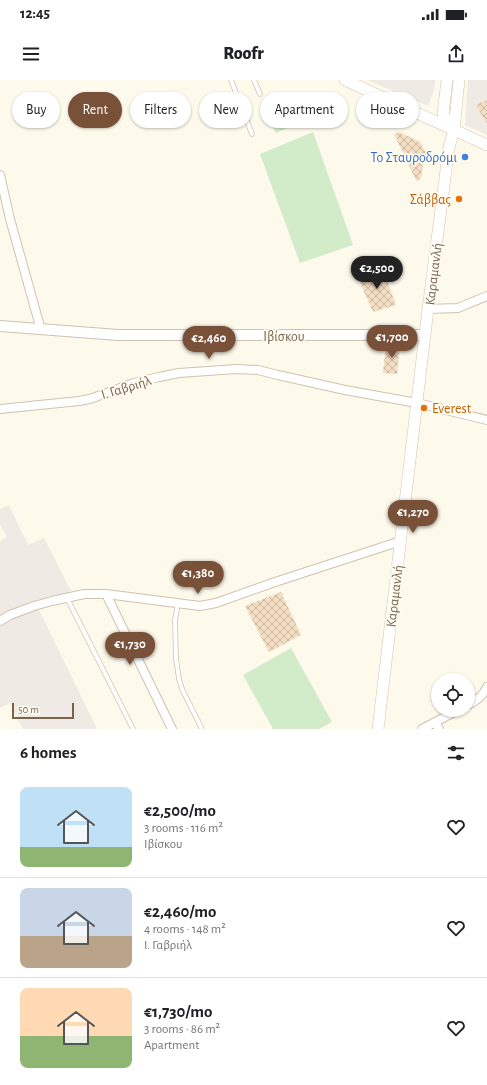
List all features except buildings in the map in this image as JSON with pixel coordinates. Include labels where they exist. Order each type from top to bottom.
[{"type":"main road","points":[[345,80],[487,145]]},
{"type":"main road","points":[[447,80],[443,114],[454,130]]},
{"type":"main road","name":"Καραμανλή","points":[[378,729],[428,309],[450,147],[454,130],[459,80]]},
{"type":"street","points":[[0,175],[10,219],[41,330]]},
{"type":"street","points":[[428,309],[458,308],[487,296]]},
{"type":"street","name":"Ιβίσκου","points":[[0,326],[118,335],[425,335]]},
{"type":"street","name":"Ι. Γαβριήλ","points":[[0,409],[79,401],[134,383],[179,373],[236,369],[265,372],[345,390],[417,403],[487,420]]},
{"type":"street","points":[[0,621],[10,615],[52,601],[84,594],[106,594],[200,606],[216,603],[401,541]]},
{"type":"street","points":[[106,594],[172,729]]},
{"type":"street","points":[[475,701],[484,694],[487,686]]},
{"type":"street","points":[[422,729],[437,725],[448,717]]},
{"type":"lane","points":[[231,80],[252,134]]},
{"type":"lane","points":[[254,80],[260,94]]},
{"type":"lane","points":[[66,598],[133,729]]},
{"type":"lane","points":[[178,603],[175,620],[176,658],[179,679],[182,689],[202,729]]},
{"type":"shaded area","points":[[367,80],[435,80],[434,90],[428,106],[419,102],[419,92],[395,92]]},
{"type":"shaded area","points":[[468,80],[487,80],[487,135],[465,125]]},
{"type":"shaded area","points":[[9,505],[28,545],[44,538],[75,599],[39,610],[97,729],[23,729],[10,703],[0,708],[0,541],[7,537],[0,524],[0,509]]},
{"type":"green space","points":[[274,128],[287,128],[276,133]]},
{"type":"green space","points":[[313,132],[353,245],[300,263],[260,154]]},
{"type":"green space","points":[[291,648],[332,722],[319,729],[273,729],[243,675]]},
{"type":"place","name":"Το Σταυροδρόμι","points":[[465,157]]},
{"type":"place","name":"Σάββας","points":[[459,199]]},
{"type":"place","name":"Everest","points":[[424,408]]}]
